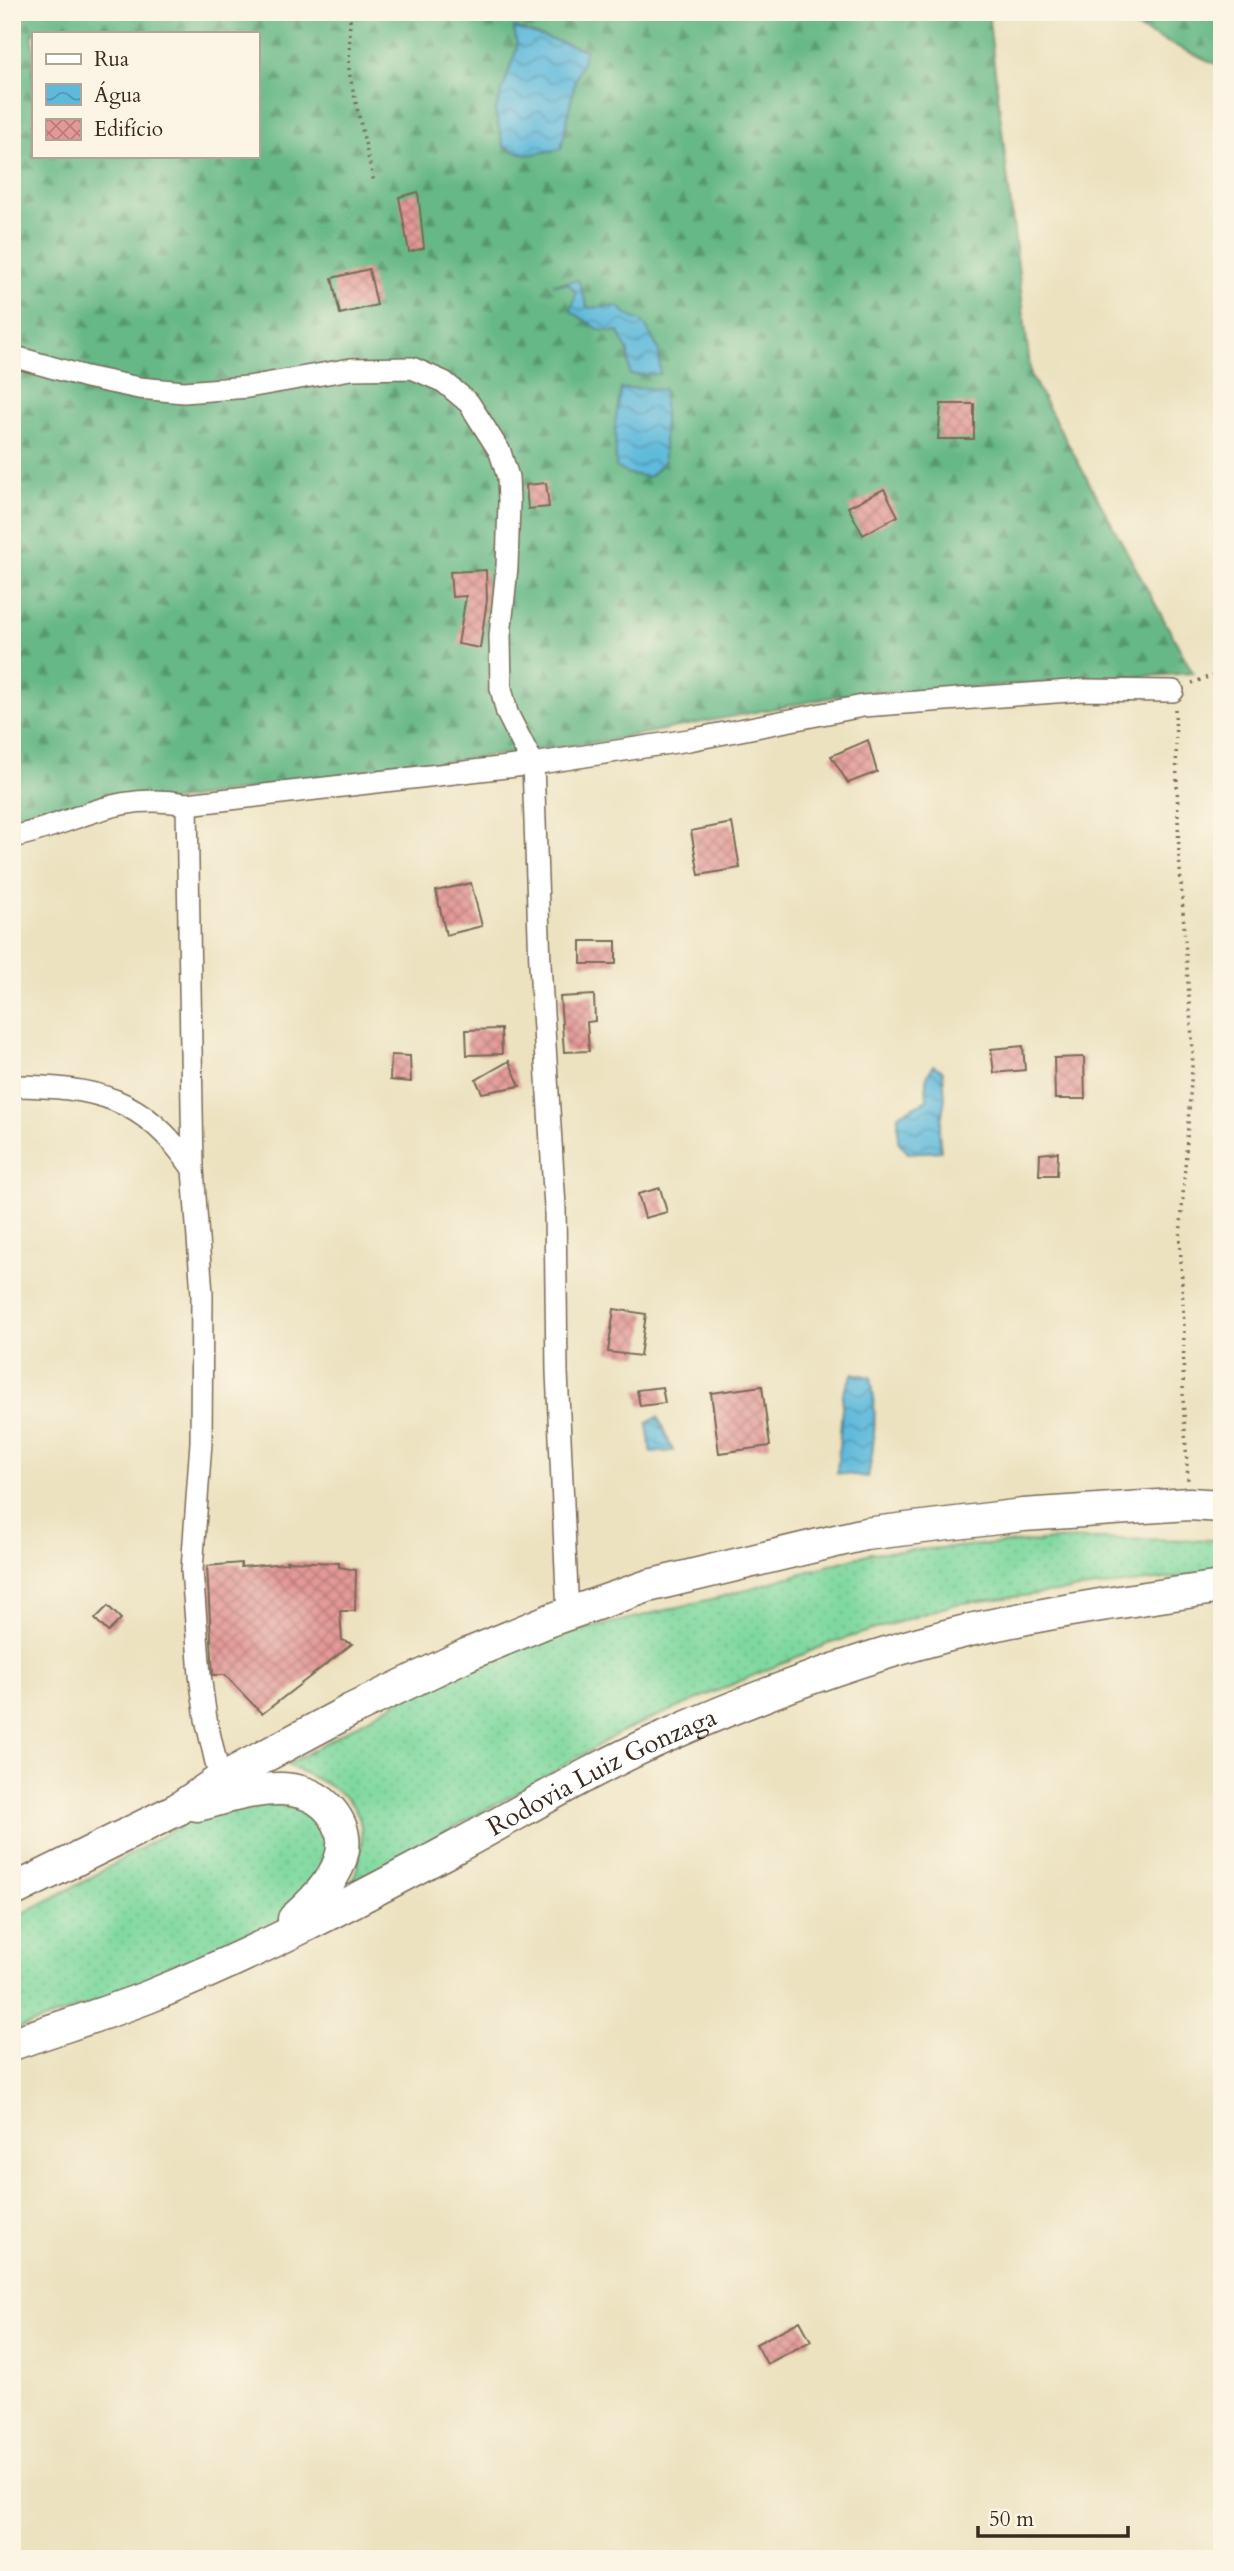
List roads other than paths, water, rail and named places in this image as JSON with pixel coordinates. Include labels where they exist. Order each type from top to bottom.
[{"type":"highway","points":[[12,1891],[178,1809],[220,1780],[351,1710],[466,1655],[568,1614],[648,1587],[865,1534],[1023,1515],[1189,1504],[1222,1506]]},
{"type":"highway","name":"Rodovia Luiz Gonzaga","points":[[12,2044],[148,1997],[267,1943],[456,1847],[545,1796],[660,1738],[769,1693],[898,1650],[971,1630],[1118,1602],[1222,1587]]},
{"type":"highway","points":[[178,1809],[255,1791],[281,1789],[301,1792],[321,1800],[337,1818],[344,1853],[336,1871],[323,1890],[267,1943]]},
{"type":"street","points":[[12,356],[86,377],[184,392],[248,387],[351,369],[412,368],[444,382],[469,403],[500,452],[508,477],[509,502],[500,649],[501,688],[507,713],[533,764],[540,964],[555,1207],[557,1372],[568,1614]]},
{"type":"street","points":[[12,837],[41,831],[104,807],[126,802],[148,799],[187,804],[533,764],[689,740],[863,706],[1083,691],[1173,691]]},
{"type":"street","points":[[187,804],[193,1168],[202,1294],[201,1442],[192,1570],[200,1675],[206,1719],[220,1780]]},
{"type":"street","points":[[12,1086],[78,1089],[110,1097],[158,1125],[175,1142],[193,1168]]},
{"type":"water","points":[[514,28],[586,50],[575,81],[561,149],[527,155],[504,147],[495,112],[517,48]]},
{"type":"water","points":[[578,280],[588,308],[617,306],[643,322],[659,350],[660,374],[630,375],[628,352],[619,332],[600,330],[571,311],[576,293],[569,284],[553,284]]},
{"type":"water","points":[[621,389],[664,390],[664,462],[649,477],[628,474],[616,467],[615,424]]},
{"type":"water","points":[[933,1065],[943,1071],[945,1098],[939,1132],[941,1151],[908,1153],[898,1141],[898,1115],[927,1100],[926,1079]]},
{"type":"water","points":[[853,1373],[871,1377],[873,1389],[874,1427],[868,1477],[837,1473],[843,1394]]},
{"type":"water","points":[[658,1417],[673,1451],[651,1453],[647,1423]]}]
